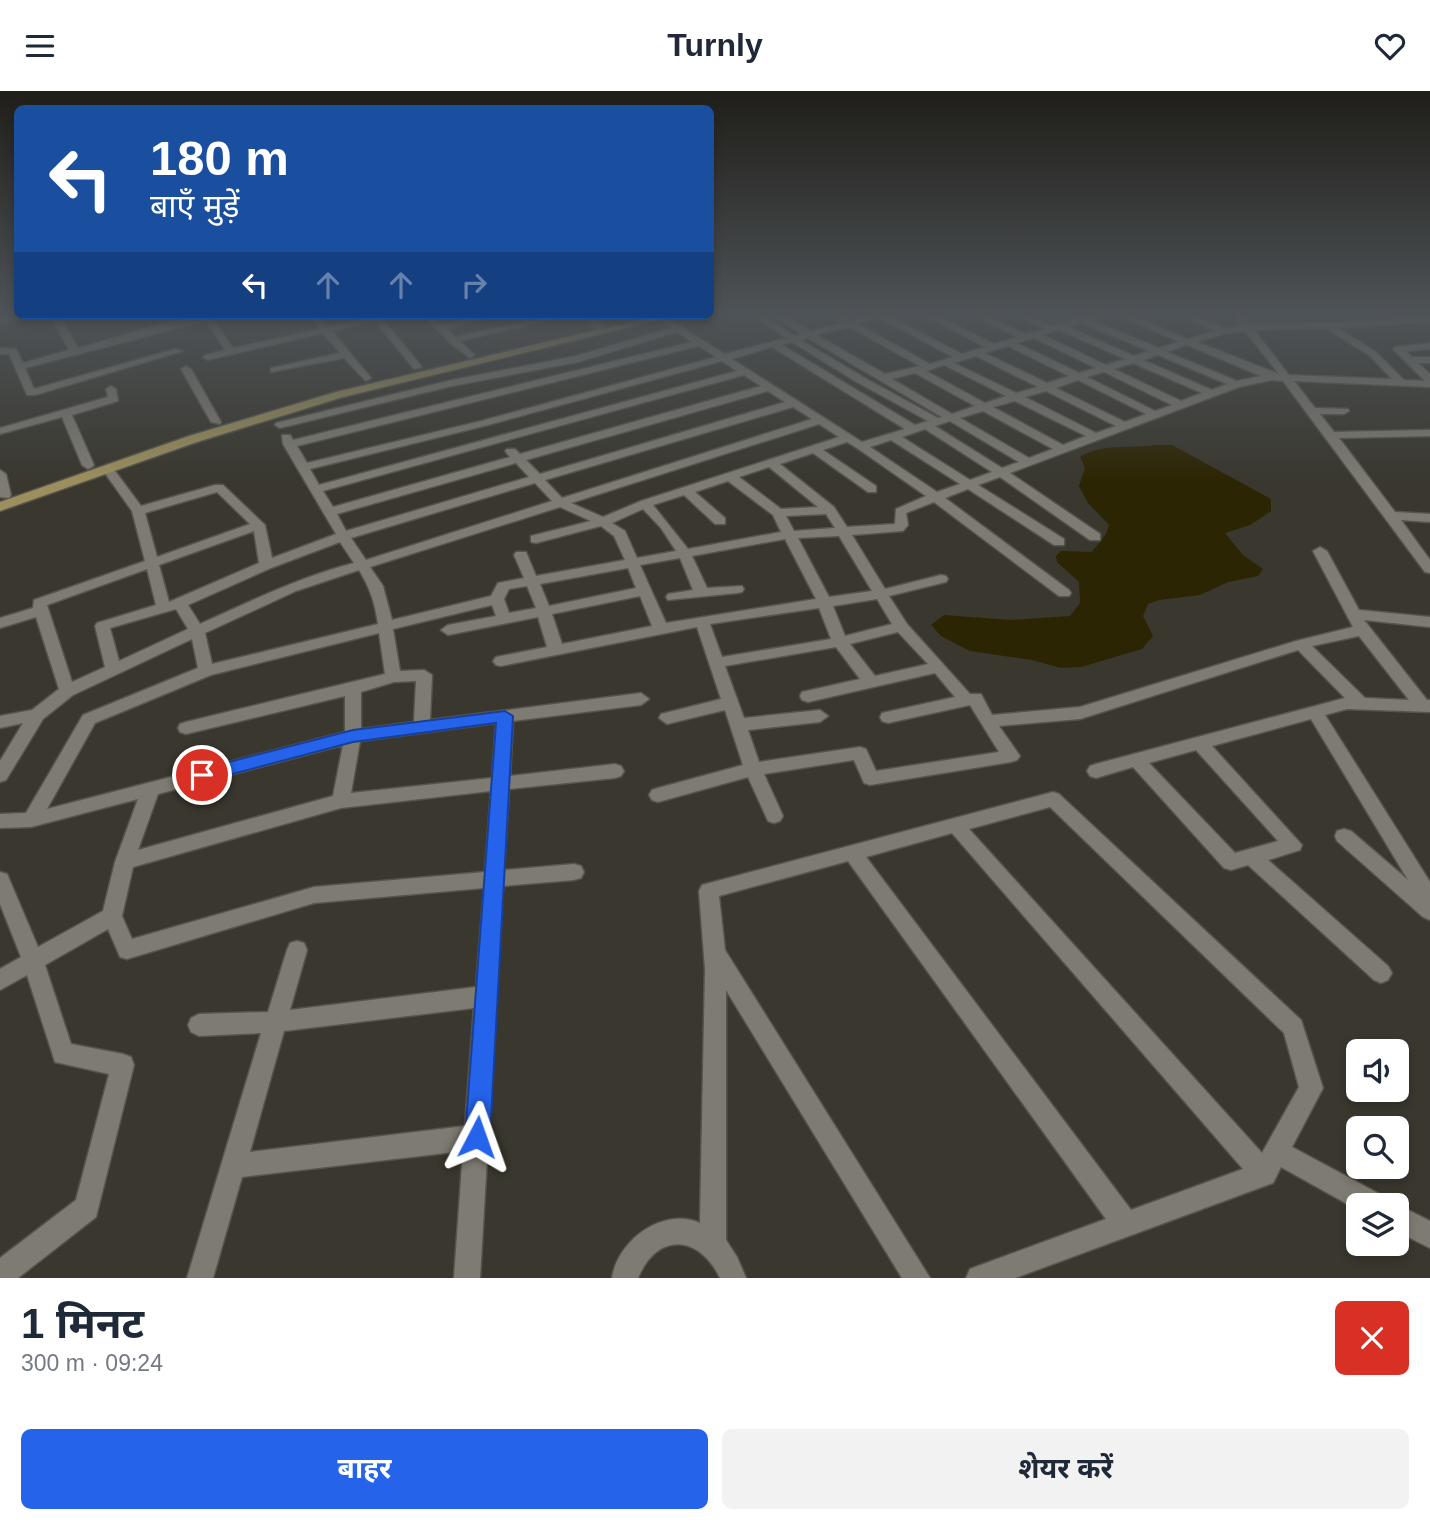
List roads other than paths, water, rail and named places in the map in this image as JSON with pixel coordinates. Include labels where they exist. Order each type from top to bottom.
[{"type":"main road","points":[[2,500],[88,465],[216,422],[366,378],[402,370]]},
{"type":"main road","points":[[2,500],[276,419],[383,382],[439,370]]},
{"type":"street","points":[[21,370],[31,394],[112,370]]},
{"type":"street","points":[[187,370],[216,422]]},
{"type":"street","points":[[359,370],[366,378]]},
{"type":"street","points":[[441,370],[499,439],[559,502],[603,522],[620,534],[661,629]]},
{"type":"street","points":[[393,677],[379,594],[276,419],[393,398],[518,370]]},
{"type":"street","points":[[289,445],[590,370]]},
{"type":"street","points":[[305,467],[673,370]]},
{"type":"street","points":[[817,370],[913,429]]},
{"type":"street","points":[[843,370],[933,424],[1095,537]]},
{"type":"street","points":[[874,370],[1029,463]]},
{"type":"street","points":[[886,377],[913,370]]},
{"type":"street","points":[[927,370],[985,407],[1063,450]]},
{"type":"street","points":[[962,370],[1096,437]]},
{"type":"street","points":[[1012,370],[1125,426]]},
{"type":"street","points":[[1061,370],[1156,415]]},
{"type":"street","points":[[861,446],[1100,370]]},
{"type":"street","points":[[1107,370],[1181,405]]},
{"type":"street","points":[[1160,370],[1211,393]]},
{"type":"street","points":[[1205,370],[1236,384]]},
{"type":"street","points":[[1256,370],[1272,377]]},
{"type":"street","points":[[1280,370],[1430,569]]},
{"type":"street","points":[[1389,370],[1400,382]]},
{"type":"street","points":[[317,489],[745,372],[937,498],[1064,593]]},
{"type":"street","points":[[31,820],[89,719],[206,671],[385,629],[496,599],[503,586],[788,535],[898,528],[901,525],[901,510],[1236,384],[1272,377],[1430,382]]},
{"type":"street","points":[[383,382],[421,438]]},
{"type":"street","points":[[330,512],[769,387]]},
{"type":"street","points":[[0,431],[114,399],[111,389]]},
{"type":"street","points":[[114,670],[102,627],[180,603],[266,565],[343,536],[793,403]]},
{"type":"street","points":[[1310,411],[1344,411]]},
{"type":"street","points":[[66,413],[88,465]]},
{"type":"street","points":[[0,775],[37,715],[67,691],[310,580],[820,420]]},
{"type":"street","points":[[1330,435],[1430,432]]},
{"type":"street","points":[[894,436],[1059,542]]},
{"type":"street","points":[[536,539],[603,522],[685,490],[848,438]]},
{"type":"street","points":[[814,449],[872,489]]},
{"type":"street","points":[[771,463],[830,510],[901,627],[966,700]]},
{"type":"street","points":[[108,468],[138,511],[150,564],[164,608]]},
{"type":"street","points":[[0,474],[2,500]]},
{"type":"street","points":[[729,476],[778,513],[825,604],[840,642],[871,682]]},
{"type":"street","points":[[138,511],[219,488],[259,525],[266,565]]},
{"type":"street","points":[[685,490],[720,521]]},
{"type":"street","points":[[645,504],[671,529],[686,553],[702,594]]},
{"type":"street","points":[[778,513],[830,510]]},
{"type":"street","points":[[1390,515],[1430,518]]},
{"type":"street","points":[[67,691],[38,603],[259,525]]},
{"type":"street","points":[[1320,551],[1362,630],[1427,706]]},
{"type":"street","points":[[521,555],[533,581],[556,650]]},
{"type":"street","points":[[501,661],[702,621],[880,594],[941,579]]},
{"type":"street","points":[[673,597],[737,589]]},
{"type":"street","points":[[448,630],[645,591]]},
{"type":"street","points":[[496,599],[504,619]]},
{"type":"street","points":[[180,603],[198,633],[206,671]]},
{"type":"street","points":[[0,623],[40,611]]},
{"type":"street","points":[[1354,614],[1430,622]]},
{"type":"street","points":[[702,621],[753,769],[774,816]]},
{"type":"street","points":[[716,663],[840,642],[901,627]]},
{"type":"street","points":[[987,722],[1080,713],[1301,644],[1362,630]]},
{"type":"street","points":[[1301,644],[1361,704]]},
{"type":"street","points":[[808,696],[939,667]]},
{"type":"street","points":[[186,727],[353,689],[393,677],[424,675],[422,727]]},
{"type":"street","points":[[341,800],[353,736],[353,689]]},
{"type":"street","points":[[659,795],[753,769],[860,753],[870,778],[1011,756],[987,722],[975,698],[888,717]]},
{"type":"street","points":[[0,821],[31,820],[353,736],[641,699]]},
{"type":"street","points":[[667,719],[730,703]]},
{"type":"street","points":[[1096,771],[1347,703],[1427,706]]},
{"type":"street","points":[[1315,712],[1430,899]]},
{"type":"street","points":[[1,717],[37,715]]},
{"type":"street","points":[[467,1278],[505,716]]},
{"type":"street","points":[[738,725],[820,716]]},
{"type":"street","points":[[1136,760],[1231,862],[1293,845],[1199,743]]},
{"type":"street","points":[[125,862],[341,800],[615,771]]},
{"type":"street","points":[[151,788],[125,862],[112,916],[127,950],[314,895],[574,872]]},
{"type":"street","points":[[713,1242],[715,952],[709,891],[1053,799],[1293,1027],[1311,1088],[1264,1174],[979,1278]]},
{"type":"street","points":[[956,826],[1264,1174]]},
{"type":"street","points":[[1344,836],[1430,911]]},
{"type":"street","points":[[853,853],[1126,1224]]},
{"type":"street","points":[[1251,856],[1381,973]]},
{"type":"street","points":[[0,880],[33,960],[63,1054],[123,1065],[87,1208],[0,1275]]},
{"type":"street","points":[[0,980],[112,916]]},
{"type":"street","points":[[200,1278],[297,950]]},
{"type":"street","points":[[715,952],[917,1278]]},
{"type":"street","points":[[199,1025],[276,1022],[487,996]]},
{"type":"street","points":[[233,1166],[477,1137]]},
{"type":"street","points":[[1276,1151],[1352,1193]]},
{"type":"street","points":[[1409,1224],[1430,1235]]},
{"type":"street","points":[[625,1278],[626,1272],[645,1244],[670,1231],[697,1233],[713,1242],[726,1259],[733,1278]]}]
